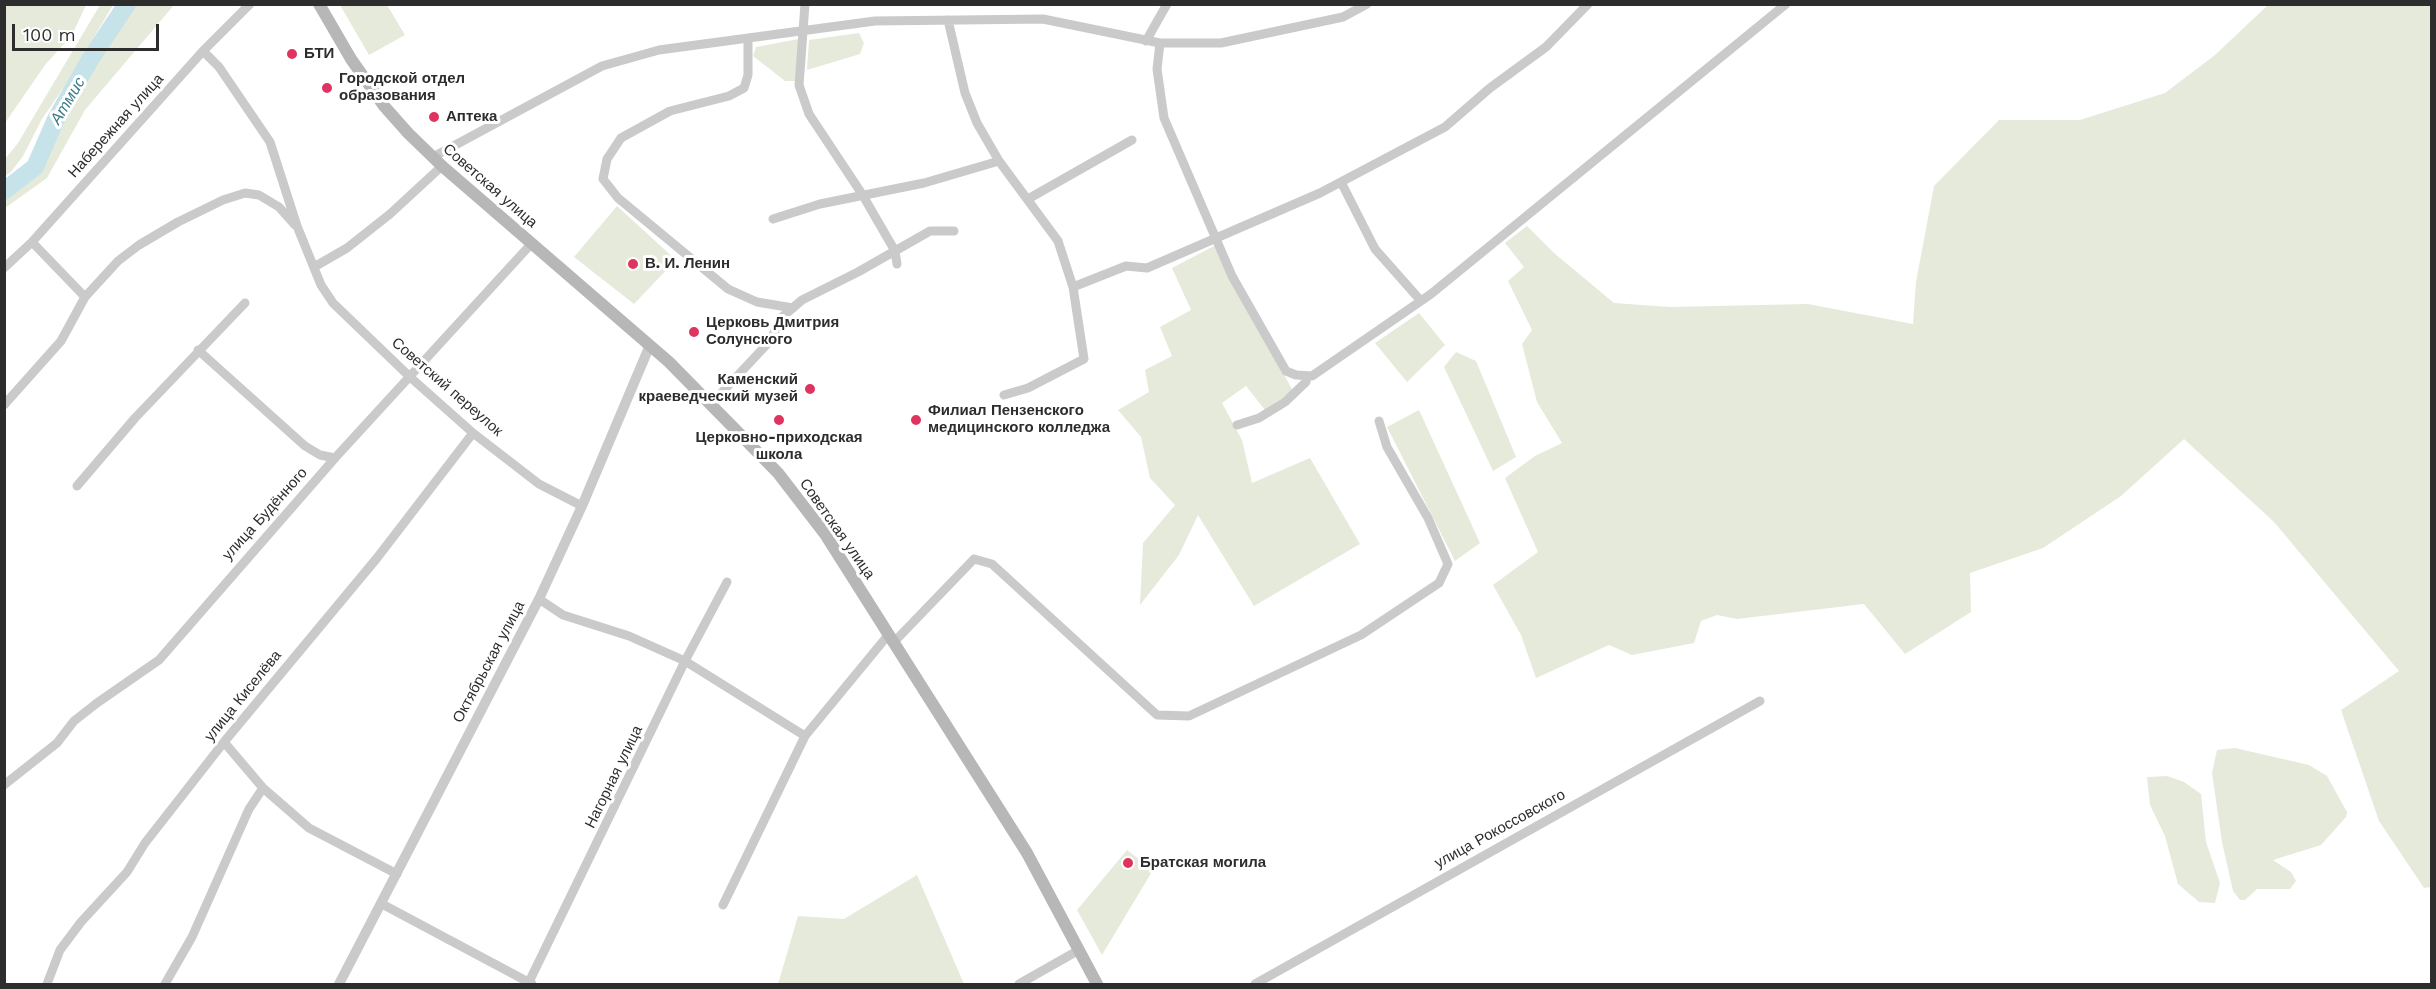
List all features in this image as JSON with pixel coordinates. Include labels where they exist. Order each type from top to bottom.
[{"type":"main road","name":"Советская улица","points":[[319,4],[351,59],[384,106],[433,157],[650,345],[778,473],[825,534],[1027,854],[1096,984]]},
{"type":"street","name":"Набережная улица","points":[[4,268],[32,242],[203,51],[250,4]]},
{"type":"street","points":[[805,4],[799,85],[809,114],[862,194],[895,251],[897,264]]},
{"type":"street","points":[[1146,40],[1167,4]]},
{"type":"street","points":[[433,157],[602,66],[659,50],[875,21],[948,20],[1043,19],[1160,44],[1221,43],[1343,17],[1367,4]]},
{"type":"street","points":[[1073,287],[1126,266],[1147,268],[1341,182],[1445,127],[1490,88],[1546,47],[1588,4]]},
{"type":"street","points":[[1160,44],[1157,69],[1164,118],[1232,276],[1286,371],[1296,375],[1312,376],[1421,301],[1786,4]]},
{"type":"street","points":[[948,20],[965,93],[977,123],[999,161],[1058,241],[1073,287],[1084,359],[1028,388],[1004,395]]},
{"type":"street","points":[[748,38],[748,75],[744,88],[729,96],[670,111],[621,138],[607,159],[603,179],[618,198],[728,289],[757,302],[793,308]]},
{"type":"street","name":"Советский переулок","points":[[203,51],[219,67],[270,142],[297,226],[321,285],[333,303],[410,377],[473,433],[539,484],[582,506]]},
{"type":"street","points":[[1028,199],[1132,140]]},
{"type":"street","points":[[773,219],[862,194],[924,183],[999,161]]},
{"type":"street","points":[[314,267],[347,248],[390,214],[442,166]]},
{"type":"street","points":[[1341,182],[1375,249],[1421,301]]},
{"type":"street","points":[[4,405],[61,341],[85,297],[118,261],[139,245],[178,222],[223,200],[246,193],[259,195],[279,207],[297,226]]},
{"type":"street","points":[[711,404],[770,341],[781,318],[802,300],[930,231],[954,231]]},
{"type":"street","points":[[32,242],[85,297]]},
{"type":"street","name":"улица Будённого","points":[[4,785],[57,743],[74,721],[155,664],[335,458],[532,243]]},
{"type":"street","points":[[77,486],[198,350],[245,303]]},
{"type":"street","name":"Октябрьская улица","points":[[339,984],[539,599],[582,506],[650,345]]},
{"type":"street","points":[[198,350],[305,446],[320,455],[335,458]]},
{"type":"street","points":[[1238,425],[1259,418],[1285,402],[1306,382],[1307,376]]},
{"type":"street","points":[[723,905],[804,736],[892,638],[975,559],[992,564],[1157,715],[1189,716],[1361,635],[1439,583],[1448,564],[1428,518],[1387,447],[1379,421]]},
{"type":"street","name":"улица Киселёва","points":[[47,984],[60,950],[81,922],[127,872],[145,843],[224,742],[377,558],[473,433]]},
{"type":"street","name":"Нагорная улица","points":[[530,984],[685,661],[727,582]]},
{"type":"street","points":[[539,599],[564,615],[629,636],[685,661],[804,736]]},
{"type":"street","name":"улица Рокоссовского","points":[[1255,984],[1760,701]]},
{"type":"street","points":[[224,742],[263,788],[309,828],[397,874]]},
{"type":"street","points":[[177,984],[166,982],[192,937],[249,809],[263,788]]},
{"type":"street","points":[[382,904],[530,984]]},
{"type":"street","points":[[1019,984],[1079,950]]},
{"type":"shaded area","points":[[5,4],[86,5],[72,35],[45,65],[5,123]]},
{"type":"shaded area","points":[[100,5],[113,5],[66,84],[42,119],[23,156],[5,176],[5,159],[18,143]]},
{"type":"shaded area","points":[[133,5],[174,5],[85,110],[47,178],[5,208],[5,194],[45,164],[50,147],[76,102],[89,72]]},
{"type":"shaded area","points":[[340,5],[387,5],[405,35],[369,55]]},
{"type":"shaded area","points":[[2268,5],[2431,5],[2431,887],[2424,888],[2379,821],[2341,710],[2399,671],[2274,522],[2184,439],[2121,496],[2043,548],[1970,573],[1971,612],[1905,654],[1864,604],[1737,619],[1717,615],[1701,621],[1694,643],[1632,655],[1609,645],[1536,678],[1521,635],[1493,585],[1538,552],[1505,478],[1535,456],[1562,443],[1537,402],[1522,344],[1532,330],[1508,281],[1524,267],[1505,243],[1527,226],[1554,253],[1614,303],[1670,307],[1808,304],[1913,324],[1916,282],[1934,186],[1999,120],[2080,120],[2165,93],[2215,55]]},
{"type":"shaded area","points":[[859,33],[864,43],[860,54],[807,70],[809,40]]},
{"type":"shaded area","points":[[799,39],[795,81],[785,81],[753,56],[756,47]]},
{"type":"shaded area","points":[[617,206],[676,260],[634,304],[574,257]]},
{"type":"shaded area","points":[[1214,246],[1293,391],[1265,410],[1246,386],[1222,403],[1242,440],[1252,483],[1310,458],[1360,544],[1254,606],[1198,515],[1179,555],[1140,605],[1143,543],[1175,505],[1150,478],[1141,437],[1118,410],[1149,392],[1145,370],[1172,356],[1160,327],[1191,310],[1172,268]]},
{"type":"shaded area","points":[[1419,313],[1445,345],[1407,382],[1375,343]]},
{"type":"shaded area","points":[[1456,352],[1476,361],[1516,457],[1493,471],[1444,367]]},
{"type":"shaded area","points":[[1419,410],[1480,543],[1455,561],[1387,427]]},
{"type":"shaded area","points":[[2235,748],[2309,765],[2327,776],[2347,812],[2346,817],[2321,845],[2273,860],[2291,872],[2296,881],[2290,889],[2257,889],[2245,900],[2240,900],[2233,891],[2222,842],[2212,773],[2217,750]]},
{"type":"shaded area","points":[[2167,776],[2184,782],[2201,794],[2206,842],[2220,883],[2215,903],[2199,902],[2178,884],[2165,836],[2150,805],[2147,777]]},
{"type":"shaded area","points":[[1127,850],[1153,870],[1102,955],[1077,910]]},
{"type":"shaded area","points":[[917,875],[964,984],[778,984],[798,916],[844,919]]},
{"type":"waterway","name":"Атмис","points":[[4,191],[35,167],[56,119],[91,58],[127,4]]},
{"type":"place","name":"БТИ","points":[[292,54]]},
{"type":"place","name":"Городской отдел образования","points":[[327,88]]},
{"type":"place","name":"Аптека","points":[[434,117]]},
{"type":"place","name":"В. И. Ленин","points":[[633,264]]},
{"type":"place","name":"Церковь Дмитрия Солунского","points":[[694,332]]},
{"type":"place","name":"Каменский краеведческий музей","points":[[810,389]]},
{"type":"place","name":"Церковно-приходская школа","points":[[779,420]]},
{"type":"place","name":"Филиал Пензенского медицинского колледжа","points":[[916,420]]},
{"type":"place","name":"Братская могила","points":[[1128,863]]}]
